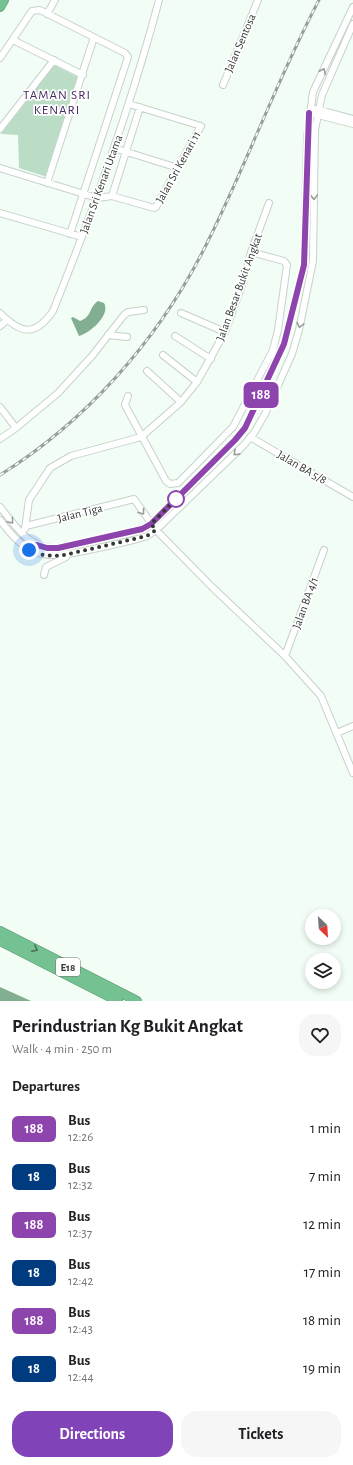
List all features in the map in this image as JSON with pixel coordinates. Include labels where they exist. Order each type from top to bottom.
[{"type":"highway","points":[[0,7],[4,0]]},
{"type":"highway","name":"E18","points":[[0,931],[137,1001]]},
{"type":"highway","name":"E18","points":[[0,941],[118,1001]]},
{"type":"street","points":[[47,14],[55,0]]},
{"type":"street","name":"Jalan Sri Kenari Utama","points":[[7,320],[19,329],[26,330],[42,324],[53,310],[97,198],[129,104],[159,0]]},
{"type":"street","name":"Jalan Sentosa","points":[[223,85],[258,0]]},
{"type":"street","points":[[0,507],[22,534],[37,545],[47,548],[58,548],[133,532],[151,524],[245,428],[284,344],[304,265],[310,110],[313,92],[353,7]]},
{"type":"street","points":[[0,58],[32,11],[40,10],[125,52],[128,60],[70,234]]},
{"type":"street","points":[[0,520],[16,540],[29,550],[43,555],[68,554],[147,536],[156,530],[250,437],[264,414],[292,354],[306,302],[313,261],[315,130],[322,95],[353,24]]},
{"type":"street","points":[[47,183],[94,37]]},
{"type":"street","points":[[13,40],[83,75]]},
{"type":"street","points":[[0,129],[54,60]]},
{"type":"street","points":[[0,168],[97,198],[112,196],[140,108],[129,104]]},
{"type":"street","name":"Jalan Sri Kenari 11","points":[[112,196],[154,208],[158,205],[201,126],[140,108]]},
{"type":"street","points":[[310,110],[353,118]]},
{"type":"street","points":[[319,112],[331,118],[353,124]]},
{"type":"street","points":[[315,130],[320,122],[331,118]]},
{"type":"street","points":[[114,148],[178,168]]},
{"type":"street","name":"Jalan Besar Bukit Angkat","points":[[16,540],[22,534],[26,526],[29,500],[50,468],[71,456],[141,437],[181,402],[197,382],[225,332],[242,285],[251,252],[269,203]]},
{"type":"street","points":[[0,213],[82,237]]},
{"type":"street","points":[[128,396],[125,405],[141,437],[170,484],[178,483],[225,435],[238,418],[272,350],[278,330],[287,266],[284,261],[251,252]]},
{"type":"street","points":[[0,439],[16,428],[58,393],[92,356],[124,315],[128,312],[144,310]]},
{"type":"street","points":[[0,313],[7,320],[0,326]]},
{"type":"street","points":[[181,313],[225,332]]},
{"type":"street","points":[[108,335],[127,337]]},
{"type":"street","points":[[175,336],[211,358]]},
{"type":"street","points":[[163,355],[197,382]]},
{"type":"street","points":[[147,371],[181,402]]},
{"type":"street","points":[[0,407],[16,428]]},
{"type":"street","name":"Jalan BA 5/8","points":[[250,437],[353,497]]},
{"type":"street","points":[[196,465],[203,472]]},
{"type":"street","name":"Jalan Tiga","points":[[26,526],[134,499],[151,524]]},
{"type":"street","points":[[151,524],[212,587],[285,656],[321,696],[353,773]]},
{"type":"street","name":"Jalan BA 4/1","points":[[285,656],[324,550]]},
{"type":"street","points":[[44,576],[46,567],[68,554]]},
{"type":"street","points":[[337,733],[353,726]]},
{"type":"shaded area","points":[[54,65],[80,78],[47,177],[19,168],[18,135],[1,134]]},
{"type":"shaded area","points":[[98,301],[104,303],[105,313],[94,327],[79,336],[71,318],[73,317],[80,321],[84,319]]},
{"type":"shaded area","points":[[0,987],[31,1001],[0,1001]]},
{"type":"railway","points":[[0,475],[61,431],[89,405],[140,349],[183,288],[217,224],[288,63],[319,0]]},
{"type":"bus line","name":"188","points":[[37,545],[47,548],[58,548],[133,532],[151,524],[235,440],[245,428],[284,344],[304,265],[307,137],[309,113]]},
{"type":"district","name":"TAMAN SRI KENARI","points":[[57,102]]},
{"type":"route","points":[[29,550],[43,555],[60,556],[147,536],[156,530],[151,524],[176,499]]}]
